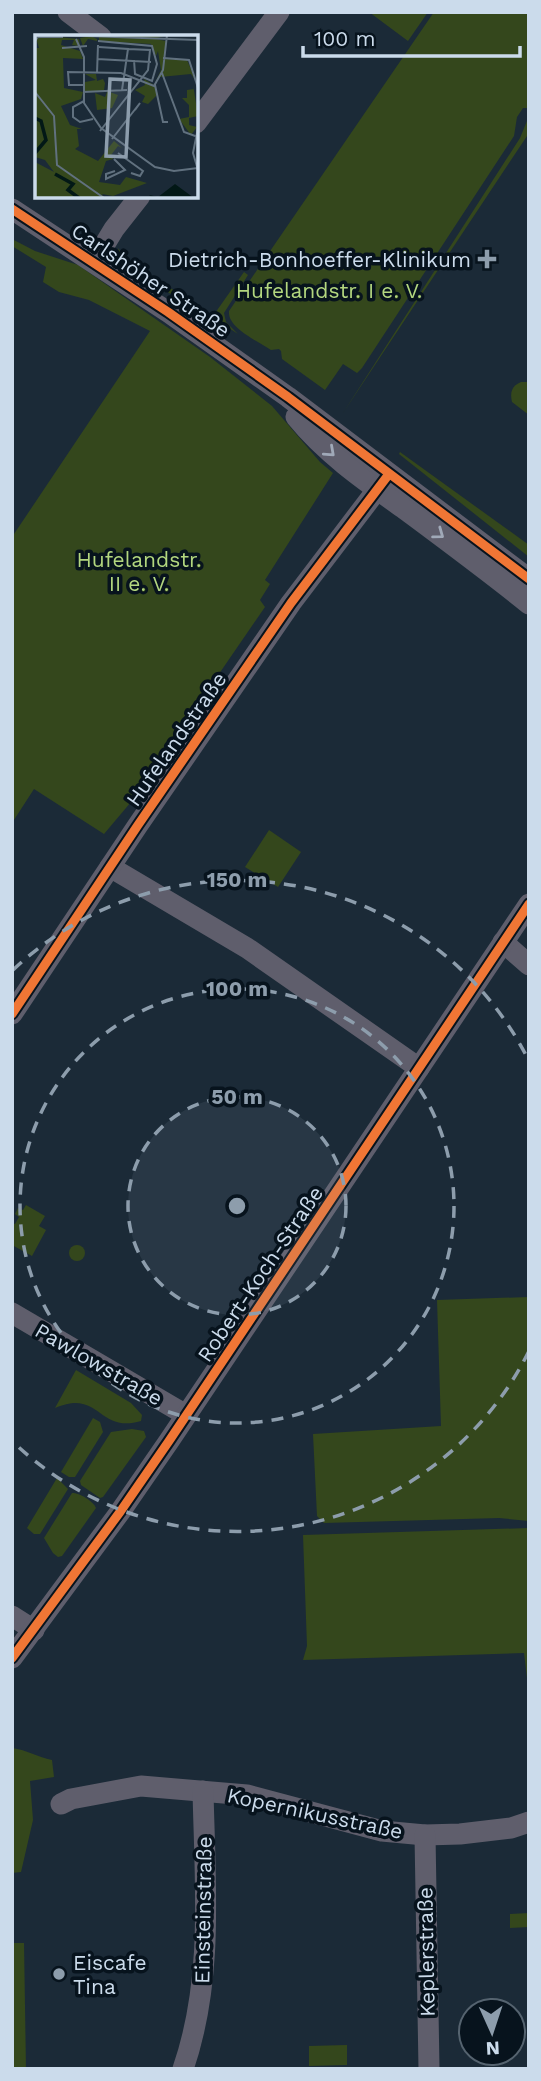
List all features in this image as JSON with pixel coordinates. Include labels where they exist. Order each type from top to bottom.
[{"type":"street","points":[[68,12],[98,35]]},
{"type":"street","points":[[200,111],[279,12]]},
{"type":"street","points":[[94,262],[139,198]]},
{"type":"street","name":"Carlshöher Straße","points":[[12,209],[168,312],[267,384],[329,452],[383,482]]},
{"type":"street","points":[[383,482],[529,579]]},
{"type":"street","points":[[383,482],[529,604]]},
{"type":"street","name":"Hufelandstraße","points":[[12,1014],[291,603],[383,482]]},
{"type":"street","points":[[110,867],[247,948],[419,1068]]},
{"type":"street","name":"Robert-Koch-Straße","points":[[12,1658],[120,1513],[529,904]]},
{"type":"street","points":[[503,942],[529,965]]},
{"type":"street","name":"Pawlowstraße","points":[[12,1313],[186,1415]]},
{"type":"street","points":[[12,1616],[34,1630]]},
{"type":"street","name":"Kopernikusstraße","points":[[61,1804],[71,1799],[141,1786],[247,1795],[382,1831],[425,1835],[511,1828],[529,1822]]},
{"type":"street","name":"Einsteinstraße","points":[[183,2069],[196,2030],[205,1967],[203,1791]]},
{"type":"street","name":"Keplerstraße","points":[[425,1835],[429,2069]]},
{"type":"green space","points":[[369,12],[428,12],[408,41]]},
{"type":"green space","name":"Hufelandstr. I e. V.","points":[[434,12],[529,12],[529,108],[523,108],[517,117],[514,136],[362,368],[357,373],[343,364],[325,390],[282,359],[279,349],[271,350],[238,328],[229,311]]},
{"type":"green space","points":[[529,116],[529,133],[343,413],[520,138]]},
{"type":"green space","name":"Hufelandstr. II e. V.","points":[[12,239],[35,251],[78,265],[210,357],[272,406],[320,462],[333,473],[265,580],[270,584],[260,600],[265,607],[131,802],[104,834],[34,789],[12,823],[12,537],[150,331],[89,300],[59,292],[43,282],[46,267],[12,246]]},
{"type":"green space","points":[[118,248],[126,259],[213,316],[244,272],[248,275],[224,313],[226,322],[238,334],[223,324],[208,320],[126,263]]},
{"type":"green space","points":[[521,382],[529,382],[529,415],[512,402],[512,390]]},
{"type":"green space","points":[[400,452],[529,545],[529,557],[399,454]]},
{"type":"green space","points":[[269,830],[301,852],[278,887],[245,867]]},
{"type":"green space","points":[[26,1205],[45,1216],[39,1226],[46,1230],[32,1256],[12,1245],[12,1223],[15,1224],[19,1217],[15,1214],[18,1208],[23,1210]]},
{"type":"green space","points":[[74,1245],[80,1245],[85,1253],[83,1259],[74,1261],[69,1256],[69,1250]]},
{"type":"green space","points":[[529,1297],[529,1521],[499,1518],[324,1523],[317,1516],[313,1434],[441,1426],[437,1300]]},
{"type":"green space","points":[[76,1370],[131,1403],[142,1415],[141,1421],[116,1422],[81,1403],[55,1408]]},
{"type":"green space","points":[[93,1418],[100,1422],[103,1432],[75,1477],[69,1477],[61,1472]]},
{"type":"green space","points":[[132,1429],[144,1431],[146,1437],[100,1498],[81,1485],[80,1481],[111,1432]]},
{"type":"green space","points":[[57,1478],[68,1489],[40,1534],[34,1534],[27,1528]]},
{"type":"green space","points":[[72,1493],[86,1498],[96,1508],[62,1556],[58,1557],[44,1538]]},
{"type":"green space","points":[[529,1528],[529,1695],[524,1653],[303,1660],[307,1646],[303,1535]]},
{"type":"green space","points":[[12,1748],[52,1760],[54,1777],[30,1781],[33,1820],[21,1872],[12,1873]]},
{"type":"green space","points":[[529,1913],[529,1927],[510,1928],[510,1914]]},
{"type":"green space","points":[[12,1943],[24,1943],[26,2069],[12,2069]]},
{"type":"green space","points":[[347,2045],[347,2065],[309,2066],[309,2046]]},
{"type":"cycle path","points":[[12,209],[168,312],[288,397],[529,579]]},
{"type":"cycle path","points":[[12,1014],[291,603],[389,474]]},
{"type":"cycle path","points":[[12,1658],[169,1441],[529,904]]},
{"type":"place","name":"Dietrich-Bonhoeffer-Klinikum","points":[[487,259]]},
{"type":"place","name":"Eiscafe Tina","points":[[59,1974]]}]
